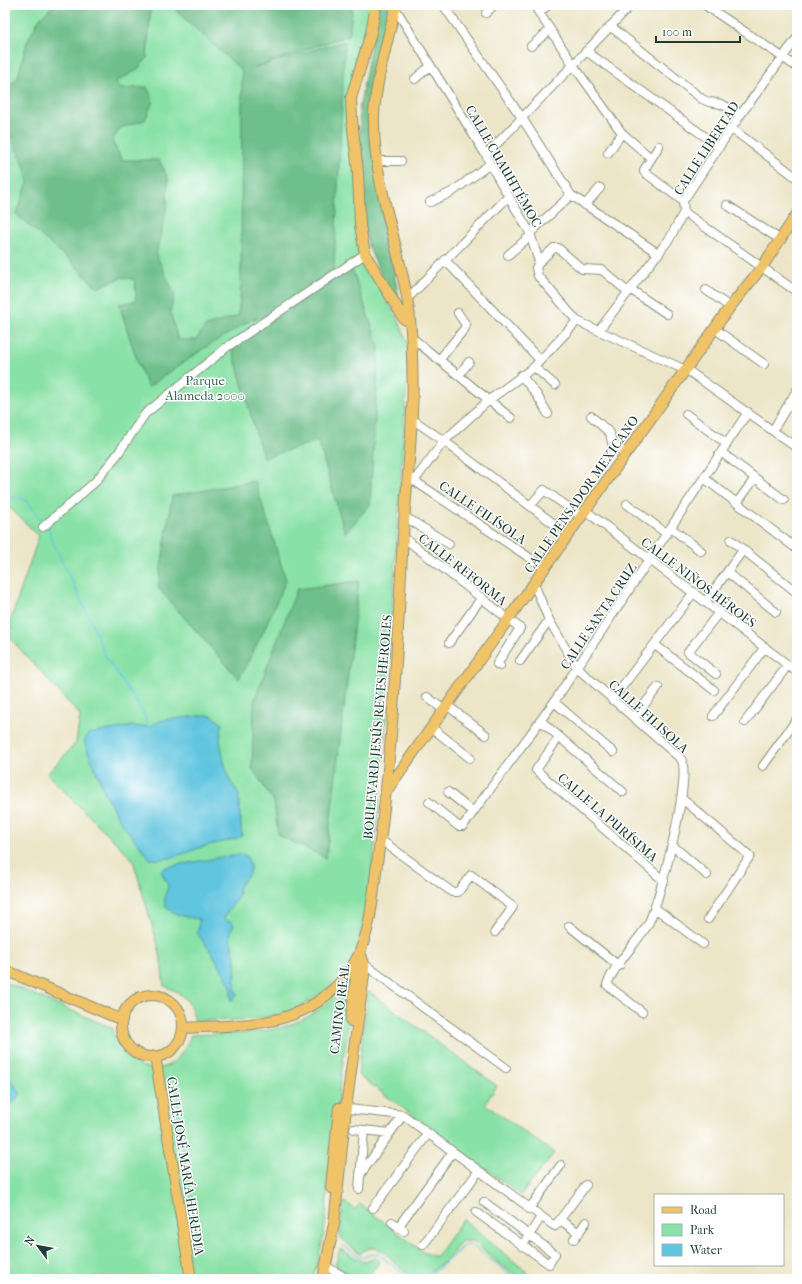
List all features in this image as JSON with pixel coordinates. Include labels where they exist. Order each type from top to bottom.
[{"type":"main road","points":[[376,5],[371,33],[354,84],[351,104],[358,164],[360,230],[365,254],[404,320],[409,320]]},
{"type":"main road","name":"BOULEVARD JESÚS REYES HEROLES","points":[[183,1028],[268,1022],[287,1018],[302,1011],[329,993],[347,974],[360,952],[368,929],[387,790],[401,599],[403,536],[411,479],[411,337],[407,299],[385,208],[375,130],[376,97],[396,7]]},
{"type":"main road","name":"CALLE PENSADOR MEXICANO","points":[[387,790],[730,307],[762,267],[797,214]]},
{"type":"main road","name":"CAMINO REAL","points":[[316,1279],[328,1222],[361,964],[360,952]]},
{"type":"main road","points":[[5,970],[122,1020]]},
{"type":"main road","points":[[147,995],[155,995],[162,997],[175,1006],[182,1020],[183,1028],[174,1047],[162,1055],[155,1056],[140,1054],[130,1047],[122,1035],[122,1020],[127,1008],[135,1000],[147,995]]},
{"type":"main road","name":"CALLE JOSÉ MARÍA HEREDIA","points":[[155,1056],[191,1279]]},
{"type":"main road","name":"CAMINO REAL","points":[[323,1279],[327,1267],[334,1224],[342,1108]]},
{"type":"street","points":[[443,5],[522,118],[571,195],[659,254]]},
{"type":"street","points":[[486,12],[494,5]]},
{"type":"street","points":[[534,5],[574,66],[622,133],[650,158]]},
{"type":"street","points":[[539,13],[548,5]]},
{"type":"street","points":[[486,155],[574,66],[586,51],[630,5]]},
{"type":"street","points":[[705,5],[797,67]]},
{"type":"street","name":"CALLE CUAUHTÉMOC","points":[[396,7],[430,66],[486,155],[530,234],[539,262],[536,268],[538,276],[577,321],[685,370],[748,412],[797,448]]},
{"type":"street","points":[[610,26],[702,99],[721,104],[741,114]]},
{"type":"street","points":[[531,46],[550,30]]},
{"type":"street","name":"CALLE LIBERTAD","points":[[599,330],[659,254],[684,212],[683,201],[718,146],[784,58],[797,38]]},
{"type":"street","points":[[586,51],[718,146]]},
{"type":"street","points":[[415,79],[430,66]]},
{"type":"street","points":[[731,128],[797,178]]},
{"type":"street","points":[[608,153],[622,133]]},
{"type":"street","points":[[659,146],[650,158],[644,170],[646,174],[683,201]]},
{"type":"street","points":[[378,161],[401,160]]},
{"type":"street","points":[[430,202],[452,192],[490,164]]},
{"type":"street","points":[[585,205],[600,188]]},
{"type":"street","points":[[508,255],[571,195]]},
{"type":"street","points":[[407,299],[509,196]]},
{"type":"street","points":[[727,205],[781,240]]},
{"type":"street","points":[[684,212],[797,292]]},
{"type":"street","points":[[539,262],[554,248],[558,248],[582,269],[602,270],[629,291],[667,314]]},
{"type":"street","points":[[43,527],[95,482],[117,455],[145,414],[227,347],[365,254]]},
{"type":"street","points":[[445,260],[540,360]]},
{"type":"street","points":[[706,290],[730,307]]},
{"type":"street","points":[[440,359],[465,328],[466,325],[458,313]]},
{"type":"street","points":[[411,479],[444,441],[490,400],[521,375],[534,367],[577,321]]},
{"type":"street","points":[[715,329],[764,364]]},
{"type":"street","points":[[411,337],[511,418]]},
{"type":"street","points":[[459,375],[469,362]]},
{"type":"street","points":[[534,367],[555,385]]},
{"type":"street","points":[[521,375],[537,395],[548,414]]},
{"type":"street","points":[[773,430],[797,390]]},
{"type":"street","name":"CALLE SANTA CRUZ","points":[[429,802],[461,827],[541,721],[748,412]]},
{"type":"street","points":[[686,414],[727,444]]},
{"type":"street","points":[[591,416],[610,433],[612,443],[626,454]]},
{"type":"street","points":[[412,419],[444,441],[558,527]]},
{"type":"street","points":[[721,452],[784,500]]},
{"type":"street","points":[[704,478],[797,549]]},
{"type":"street","points":[[737,503],[755,478]]},
{"type":"street","name":"CALLE FILÍSOLA","points":[[411,479],[545,568]]},
{"type":"street","name":"CALLE NIÑOS HÉROES","points":[[530,506],[544,490],[584,514],[720,611],[797,672]]},
{"type":"street","points":[[627,504],[701,551]]},
{"type":"street","points":[[405,517],[449,544]]},
{"type":"street","name":"CALLE REFORMA","points":[[403,536],[520,628],[499,665]]},
{"type":"street","points":[[731,540],[795,590]]},
{"type":"street","points":[[706,601],[743,550]]},
{"type":"street","points":[[727,572],[776,612]]},
{"type":"street","name":"CALLE FILISOLA","points":[[534,584],[549,620],[577,668],[683,762],[684,772],[681,798],[672,845],[664,881],[655,908],[647,925],[607,985],[642,1012]]},
{"type":"street","points":[[612,700],[694,592]]},
{"type":"street","points":[[449,643],[482,597]]},
{"type":"street","points":[[716,674],[688,652],[720,611]]},
{"type":"street","points":[[520,661],[549,620]]},
{"type":"street","points":[[655,644],[714,690]]},
{"type":"street","points":[[713,716],[765,647]]},
{"type":"street","points":[[745,722],[788,665]]},
{"type":"street","points":[[634,718],[658,687]]},
{"type":"street","points":[[427,697],[446,708],[486,736]]},
{"type":"street","points":[[554,702],[613,752]]},
{"type":"street","points":[[762,766],[797,719]]},
{"type":"street","points":[[541,721],[623,792]]},
{"type":"street","points":[[432,728],[470,758]]},
{"type":"street","name":"CALLE LA PURÍSIMA","points":[[559,737],[536,770],[664,881]]},
{"type":"street","points":[[448,792],[473,812]]},
{"type":"street","points":[[681,798],[750,856],[708,918]]},
{"type":"street","points":[[381,840],[452,892],[458,892],[471,875],[513,907],[495,932]]},
{"type":"street","points":[[672,845],[708,875]]},
{"type":"street","points":[[655,908],[703,944]]},
{"type":"street","points":[[569,926],[619,966]]},
{"type":"street","points":[[361,964],[506,1068]]},
{"type":"street","points":[[342,1108],[403,1115],[427,1135],[541,1218],[555,1226],[586,1185]]},
{"type":"street","points":[[360,1175],[403,1115]]},
{"type":"street","points":[[354,1129],[390,1133]]},
{"type":"street","points":[[359,1189],[364,1130]]},
{"type":"street","points":[[374,1208],[427,1135]]},
{"type":"street","points":[[398,1227],[452,1153]]},
{"type":"street","points":[[529,1209],[561,1165]]},
{"type":"street","points":[[424,1245],[478,1172]]},
{"type":"street","points":[[487,1204],[554,1254],[554,1256],[549,1264],[547,1264],[522,1246],[479,1215],[487,1204]]},
{"type":"street","points":[[522,1246],[541,1218]]},
{"type":"street","points":[[560,1220],[576,1236],[586,1222]]},
{"type":"street","points":[[327,1267],[348,1279]]},
{"type":"green space","name":"Parque Alameda 2000","points":[[5,5],[372,5],[369,25],[348,98],[365,262],[398,319],[409,346],[383,758],[369,890],[358,944],[349,963],[334,982],[305,1004],[283,1013],[253,1019],[195,1021],[191,1008],[185,999],[177,992],[164,986],[160,953],[133,860],[47,774],[76,743],[80,715],[8,636],[13,630],[9,625],[39,536],[5,503]]},
{"type":"green space","points":[[54,5],[151,5],[147,58],[137,70],[116,82],[121,89],[147,87],[153,101],[145,120],[120,128],[112,141],[122,160],[159,160],[168,179],[167,205],[156,255],[175,295],[170,311],[178,340],[196,340],[206,326],[238,316],[241,286],[242,71],[170,5],[353,5],[349,35],[255,67],[345,41],[334,269],[269,315],[251,320],[203,349],[148,387],[138,364],[119,304],[136,301],[135,280],[123,277],[97,288],[76,266],[16,214],[28,183],[25,168],[5,124],[5,87],[17,80],[27,42],[39,19]]},
{"type":"green space","points":[[378,5],[392,5],[369,114],[387,237],[401,308],[382,277],[368,246],[363,215],[359,110]]},
{"type":"green space","points":[[351,266],[379,347],[370,505],[345,533],[318,441],[263,458],[232,348]]},
{"type":"green space","points":[[255,481],[286,580],[263,632],[239,679],[158,588],[172,496]]},
{"type":"green space","points":[[359,581],[326,858],[278,835],[274,802],[252,768],[254,701],[297,589]]},
{"type":"green space","points":[[354,979],[327,1182],[327,1206],[324,1231],[316,1268],[312,1279],[5,1279],[5,982],[112,1028],[115,1038],[126,1055],[142,1067],[152,1069],[162,1068],[178,1058],[188,1043],[191,1035],[265,1031],[294,1023],[320,1009]]},
{"type":"green space","points":[[368,991],[497,1086],[485,1104],[554,1153],[521,1195],[358,1075]]},
{"type":"green space","points":[[343,1201],[355,1209],[360,1204],[423,1252],[436,1257],[463,1219],[535,1279],[526,1278],[510,1271],[473,1241],[461,1241],[449,1257],[423,1279],[415,1279],[378,1249],[366,1249],[360,1254],[340,1237]]},
{"type":"green space","points":[[340,1249],[364,1262],[376,1258],[380,1261],[367,1279],[355,1279],[335,1266]]},
{"type":"water","points":[[5,169],[9,183],[9,191],[5,229]]},
{"type":"water","points":[[207,715],[213,716],[222,724],[220,740],[224,762],[230,781],[238,792],[242,836],[170,858],[157,860],[150,859],[120,821],[107,798],[84,742],[88,734],[132,726],[148,727],[162,720]]},
{"type":"water","points":[[239,854],[245,855],[250,866],[250,870],[247,877],[238,888],[239,896],[224,917],[226,921],[230,921],[234,924],[230,936],[235,958],[236,977],[233,980],[236,983],[235,989],[237,994],[231,1001],[231,986],[216,959],[198,934],[199,919],[176,914],[167,908],[165,897],[168,886],[161,871],[166,867]]},
{"type":"water","points":[[5,1072],[21,1094],[5,1110]]},
{"type":"waterway","points":[[5,134],[9,140],[13,154]]},
{"type":"waterway","points":[[14,162],[14,167]]},
{"type":"waterway","points":[[5,498],[21,498],[25,500],[43,521]]},
{"type":"waterway","points":[[49,525],[50,536],[91,621],[104,654],[144,714],[148,727]]},
{"type":"waterway","points":[[427,1279],[464,1245],[470,1244],[517,1279]]},
{"type":"waterway","points":[[342,1245],[360,1257],[378,1254],[410,1279]]}]
